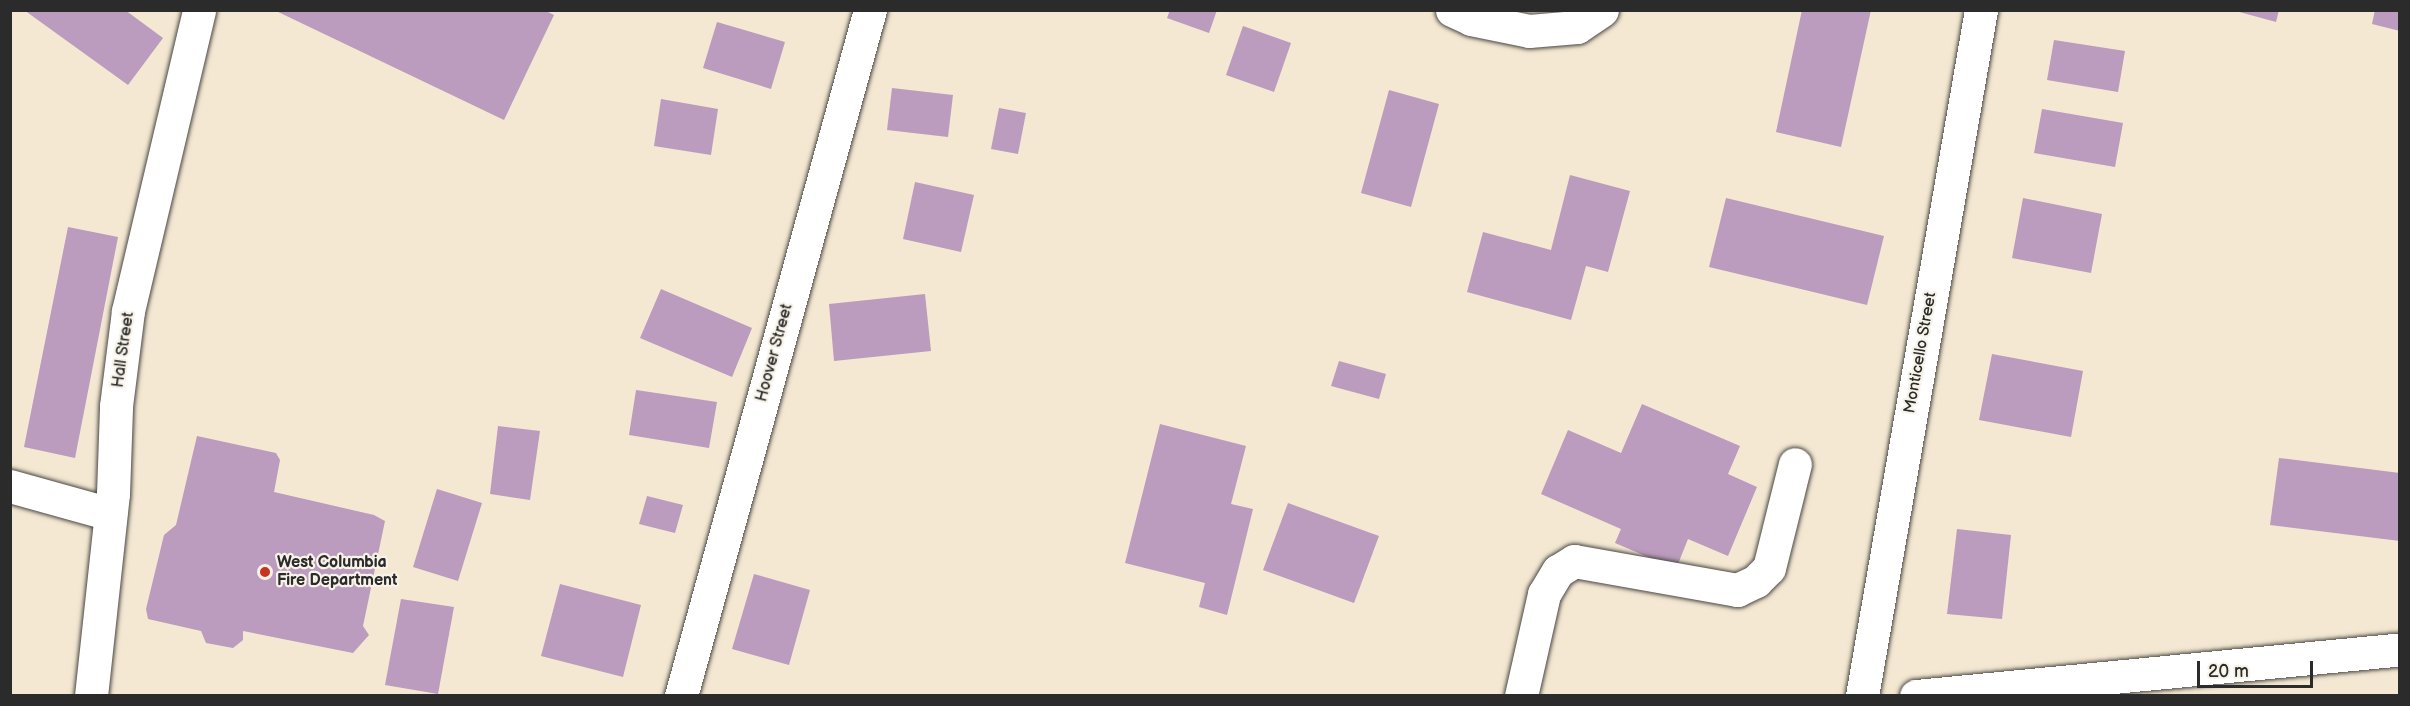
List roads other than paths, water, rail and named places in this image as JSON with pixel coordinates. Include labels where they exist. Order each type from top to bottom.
[{"type":"street","name":"Hall Street","points":[[91,696],[110,514],[116,406],[128,311],[199,10]]},
{"type":"street","name":"Hoover Street","points":[[681,696],[870,10]]},
{"type":"street","points":[[1452,10],[1471,19],[1529,31],[1577,27],[1602,10]]},
{"type":"street","name":"Monticello Street","points":[[1862,696],[1981,10]]},
{"type":"street","points":[[1521,696],[1544,594],[1558,571],[1574,561],[1737,590],[1756,581],[1769,568],[1795,464]]},
{"type":"street","points":[[10,486],[110,514]]},
{"type":"street","points":[[1916,696],[2400,649]]},
{"type":"place","name":"West Columbia Fire Department","points":[[265,572]]}]
